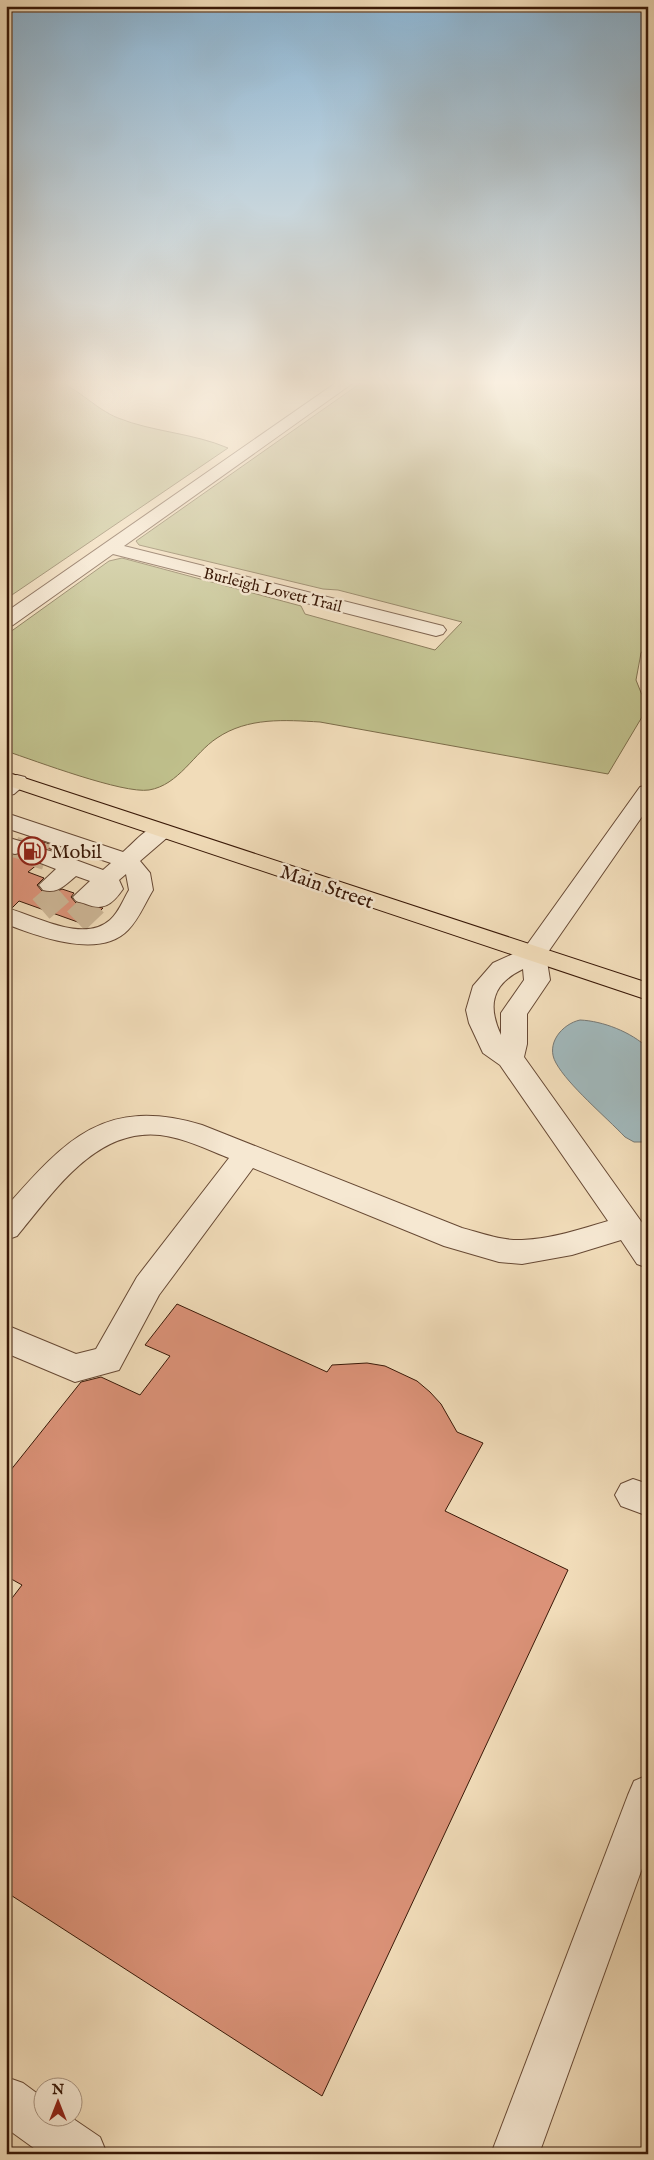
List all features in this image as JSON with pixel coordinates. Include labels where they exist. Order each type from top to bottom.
[{"type":"highway","name":"Main Street","points":[[10,783],[161,830],[648,992]]},
{"type":"street","points":[[6,621],[206,481]]},
{"type":"street","name":"Burleigh Lovett Trail","points":[[110,548],[436,630]]},
{"type":"street","points":[[648,792],[533,955],[502,969],[486,986],[481,997],[479,1010],[486,1033],[493,1047],[510,1058],[591,1171],[648,1256]]},
{"type":"street","points":[[6,820],[127,861],[138,873],[141,890],[118,926],[104,934],[81,936],[41,919]]},
{"type":"street","points":[[40,863],[86,872],[111,889],[74,893],[86,872],[127,861],[161,830]]},
{"type":"street","points":[[510,1058],[514,1044],[514,1013],[537,980],[533,955]]},
{"type":"street","points":[[6,1228],[69,1157],[83,1145],[109,1131],[140,1124],[173,1126],[248,1154],[455,1238],[499,1250],[541,1250],[627,1227]]},
{"type":"street","points":[[6,1338],[75,1368],[107,1360],[148,1286],[248,1154]]},
{"type":"street","points":[[516,2154],[648,1795]]},
{"type":"street","points":[[6,2100],[83,2154]]},
{"type":"green space","points":[[6,481],[180,481],[6,599]]},
{"type":"green space","points":[[222,481],[648,481],[648,644],[641,653],[636,680],[642,695],[642,717],[608,774],[320,722],[294,721],[254,723],[229,731],[209,744],[186,768],[169,782],[149,790],[137,790],[100,782],[6,751],[6,635],[109,561],[122,558],[301,606],[305,614],[435,650],[462,622],[338,590],[323,589],[139,545],[136,541]]},
{"type":"water","points":[[580,1020],[616,1028],[648,1048],[648,1142],[634,1142],[625,1137],[578,1091],[556,1063],[553,1049],[557,1036],[567,1026]]},
{"type":"building","points":[[28,837],[58,847],[54,850],[46,848],[38,850],[33,856],[38,864],[28,872],[44,878],[37,885],[42,891],[53,893],[62,889],[74,893],[71,897],[76,903],[103,908],[86,925],[19,901],[12,908],[6,906],[6,855],[15,856],[24,853],[29,847],[24,840]]},
{"type":"building","points":[[177,1304],[327,1372],[332,1365],[367,1363],[385,1366],[417,1381],[441,1404],[457,1432],[483,1443],[445,1511],[568,1570],[322,2096],[6,1892],[6,1606],[22,1585],[6,1576],[6,1476],[81,1382],[101,1377],[140,1395],[170,1356],[145,1345]]},
{"type":"tunnel","points":[[15,847],[31,852]]},
{"type":"tunnel","points":[[27,851],[46,857]]},
{"type":"tunnel","points":[[41,909],[63,890]]},
{"type":"tunnel","points":[[76,921],[97,901]]},
{"type":"place","name":"Mobil","points":[[32,851]]}]
